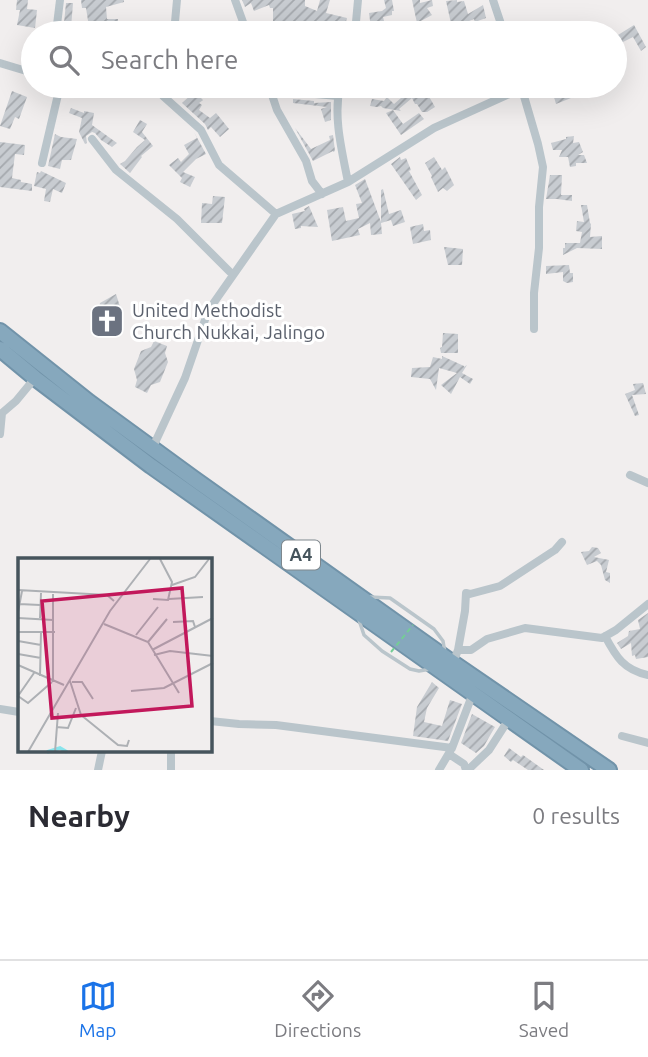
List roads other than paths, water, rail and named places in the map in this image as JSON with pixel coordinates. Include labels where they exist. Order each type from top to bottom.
[{"type":"highway","name":"A4","points":[[0,331],[89,402],[360,606]]},
{"type":"highway","name":"A4","points":[[0,349],[151,466],[360,606],[449,660],[609,770]]},
{"type":"highway","name":"A4","points":[[449,660],[473,693],[581,770]]},
{"type":"street","points":[[58,21],[60,0]]},
{"type":"street","points":[[175,21],[177,0]]},
{"type":"street","points":[[235,0],[243,21]]},
{"type":"street","points":[[356,21],[358,0]]},
{"type":"street","points":[[493,0],[500,21]]},
{"type":"street","points":[[0,63],[21,69]]},
{"type":"street","points":[[42,163],[57,98]]},
{"type":"street","points":[[165,98],[201,130],[219,165],[276,214]]},
{"type":"street","points":[[273,98],[277,110],[306,161],[312,181],[321,194]]},
{"type":"street","points":[[338,98],[341,145],[348,182]]},
{"type":"street","points":[[151,466],[152,448],[185,378],[208,311],[276,214],[348,182],[434,128],[499,98]]},
{"type":"street","points":[[526,98],[543,167],[534,329]]},
{"type":"street","points":[[92,139],[116,170],[177,219],[233,275]]},
{"type":"street","points":[[0,434],[2,413],[35,378]]},
{"type":"street","points":[[630,475],[648,483]]},
{"type":"street","points":[[449,660],[465,611],[466,593],[500,586],[555,550],[562,542]]},
{"type":"street","points":[[449,660],[487,639],[525,628],[602,638],[648,604]]},
{"type":"street","points":[[605,636],[612,650],[627,668],[648,675]]},
{"type":"street","points":[[439,770],[450,751],[473,693]]},
{"type":"street","points":[[0,709],[18,712]]},
{"type":"street","points":[[212,721],[276,725],[407,741],[450,751],[467,770],[489,750],[509,719]]},
{"type":"street","points":[[622,736],[648,743]]},
{"type":"street","points":[[98,770],[102,752]]},
{"type":"street","points":[[171,752],[171,770]]},
{"type":"lane","points":[[360,606],[373,597],[390,598],[434,629],[443,641],[449,660]]},
{"type":"place","name":"United Methodist Church Nukkai, Jalingo","points":[[107,321]]}]
